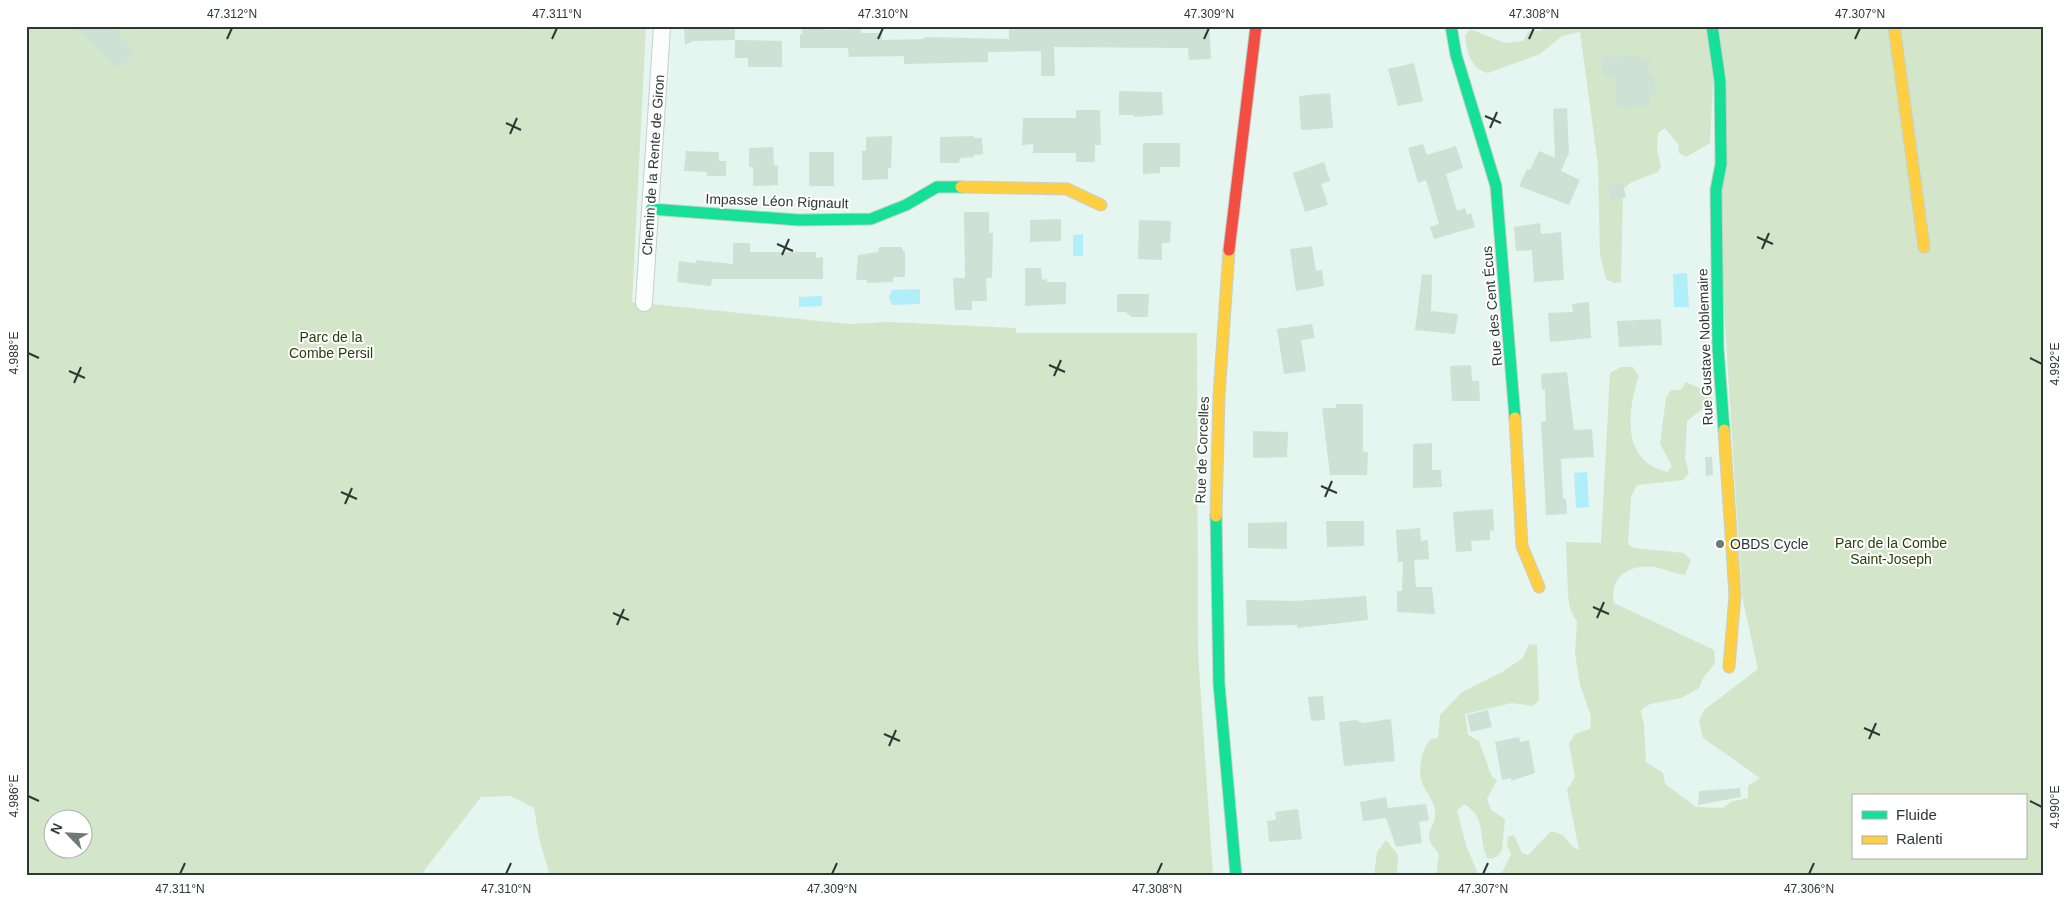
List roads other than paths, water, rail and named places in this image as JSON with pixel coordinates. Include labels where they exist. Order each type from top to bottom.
[{"type":"street","name":"Chemin de la Rente de Giron","points":[[644,303],[662,26]]},
{"type":"street","name":"Rue de Corcelles","points":[[1236,876],[1217,630],[1216,439],[1234,212],[1256,26]]},
{"type":"street","name":"Rue des Cent Écus","points":[[1451,26],[1456,55],[1496,186],[1512,353],[1522,546],[1539,587]]},
{"type":"street","name":"Rue Gustave Noblemaire","points":[[1712,26],[1720,81],[1721,164],[1716,190],[1718,348],[1734,595],[1729,667]]},
{"type":"street","points":[[1894,26],[1924,247]]},
{"type":"street","name":"Impasse Léon Rignault","points":[[651,208],[799,220],[871,219],[906,205],[936,187],[1067,189],[1101,205]]},
{"type":"water","points":[[1083,234],[1083,256],[1073,256],[1073,235]]},
{"type":"water","points":[[1687,273],[1689,307],[1674,307],[1673,274]]},
{"type":"water","points":[[920,289],[920,304],[892,305],[889,297],[892,290]]},
{"type":"water","points":[[822,296],[822,306],[799,307],[799,297]]},
{"type":"water","points":[[1587,472],[1589,507],[1576,508],[1574,473]]},
{"type":"place","name":"OBDS Cycle","points":[[1720,544]]},
{"type":"park label","name":"Parc de la Combe Persil","points":[[331,346]]},
{"type":"park label","name":"Parc de la Combe Saint-Joseph","points":[[1891,552]]}]
